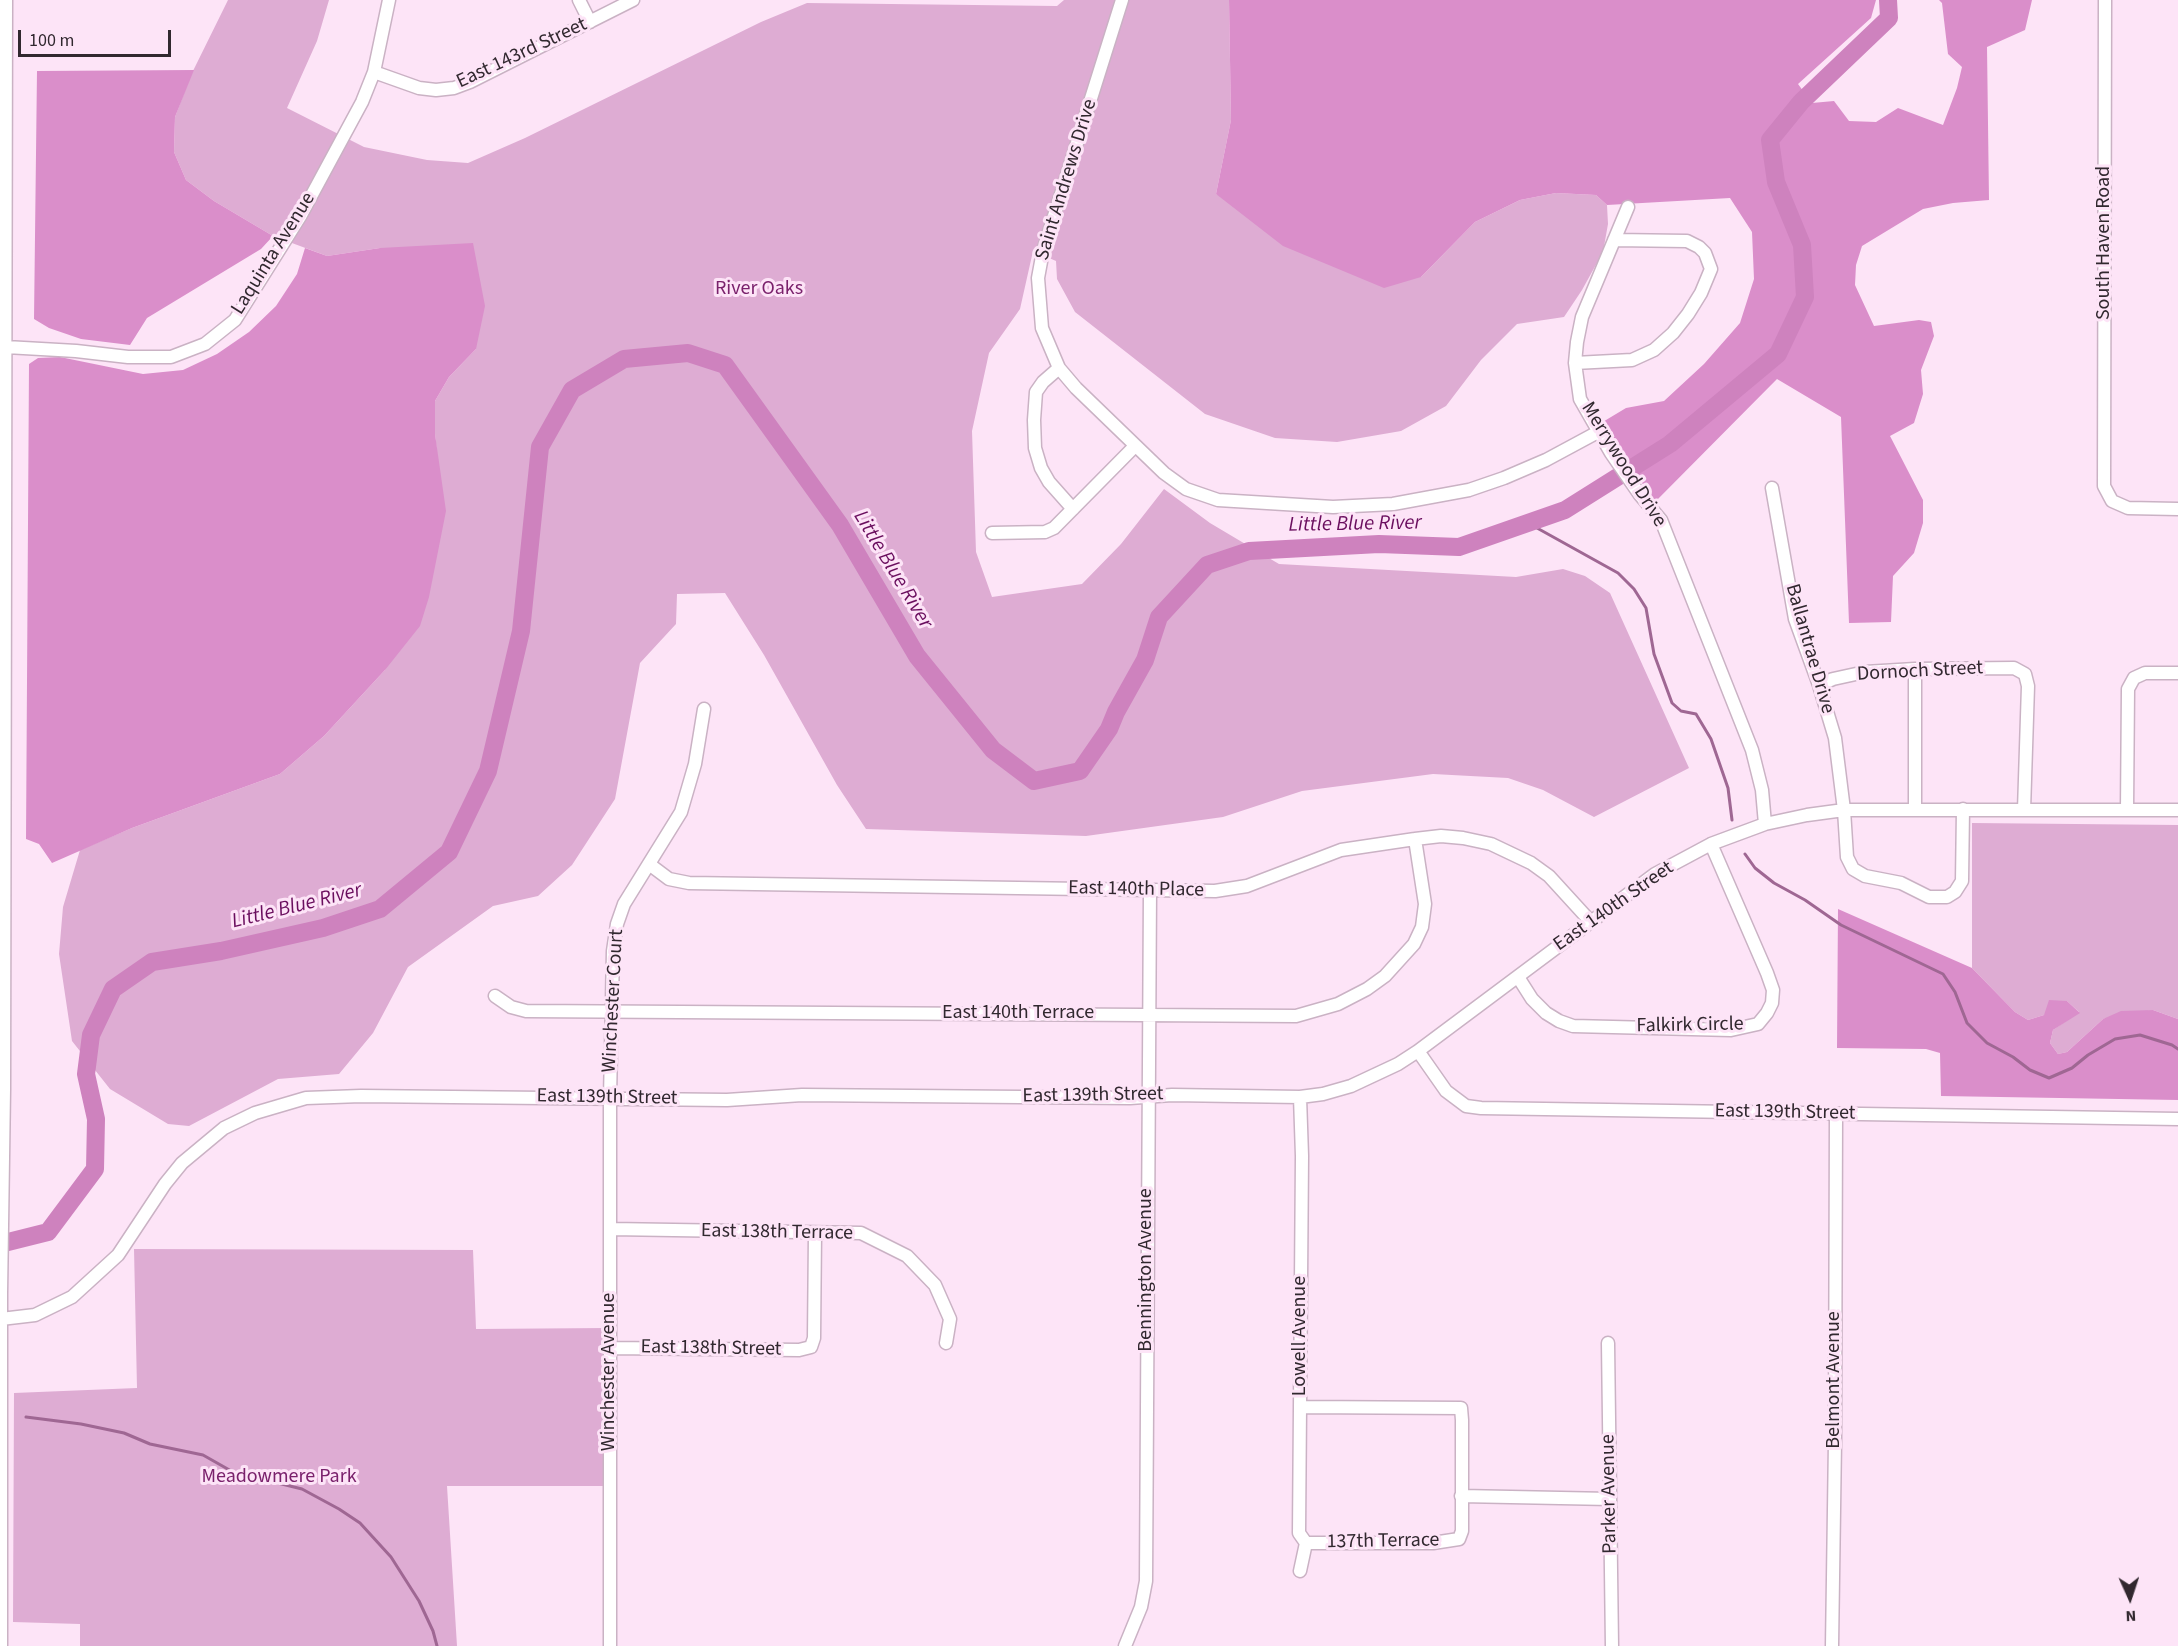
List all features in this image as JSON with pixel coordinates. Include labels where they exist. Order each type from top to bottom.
[{"type":"street","points":[[1,1646],[6,0]]},
{"type":"street","name":"Laquinta Avenue","points":[[6,347],[128,357],[171,357],[204,344],[235,320],[301,215],[362,102],[374,72],[389,0]]},
{"type":"street","points":[[579,0],[590,22]]},
{"type":"street","name":"East 143rd Street","points":[[374,72],[419,88],[436,90],[454,88],[633,0]]},
{"type":"street","name":"Saint Andrews Drive","points":[[1122,0],[1043,251],[1038,278],[1042,328],[1059,368],[1098,411],[1164,473],[1186,489],[1218,500],[1333,507],[1393,504],[1469,490],[1504,478],[1546,460],[1598,432]]},
{"type":"street","name":"South Haven Road","points":[[2106,0],[2104,486],[2112,501],[2128,508],[2178,509]]},
{"type":"street","name":"Merrywood Drive","points":[[1628,207],[1582,317],[1576,342],[1575,363],[1580,399],[1611,453],[1640,495],[1661,520],[1752,750],[1762,790],[1765,824]]},
{"type":"street","points":[[1575,363],[1632,360],[1654,350],[1673,333],[1688,314],[1711,269],[1705,253],[1687,241],[1614,240]]},
{"type":"street","points":[[1059,368],[1043,382],[1036,392],[1035,448],[1041,468],[1049,482],[1073,509]]},
{"type":"street","points":[[992,533],[1045,532],[1054,528],[1135,446]]},
{"type":"street","name":"Ballantrae Drive","points":[[1772,488],[1795,619],[1819,685],[1834,738],[1844,810],[1847,857],[1853,869],[1864,876],[1901,883],[1929,897],[1947,897],[1955,892],[1962,881],[1964,809]]},
{"type":"street","name":"Dornoch Street","points":[[1819,685],[1833,679],[1865,672],[1915,669],[2014,668],[2025,674],[2028,686],[2024,810]]},
{"type":"street","points":[[1915,669],[1915,809]]},
{"type":"street","points":[[2127,810],[2128,689],[2134,678],[2145,673],[2178,673]]},
{"type":"street","name":"Winchester Court","points":[[610,1098],[613,951],[617,924],[624,904],[681,813],[695,764],[704,709]]},
{"type":"street","name":"East 140th Street","points":[[1300,1097],[1323,1094],[1351,1086],[1398,1064],[1655,874],[1711,844],[1765,824],[1807,814],[1844,810],[2178,810]]},
{"type":"street","name":"East 140th Place","points":[[649,864],[669,879],[688,883],[1231,890],[1341,850],[1441,836],[1491,844],[1531,862],[1549,876],[1591,922]]},
{"type":"street","name":"East 140th Terrace","points":[[495,996],[511,1007],[525,1011],[1296,1016],[1338,1004],[1367,989],[1385,976],[1414,944],[1422,927],[1425,904],[1415,839]]},
{"type":"street","name":"Falkirk Circle","points":[[1518,976],[1532,999],[1546,1013],[1573,1026],[1731,1030],[1758,1024],[1772,1003],[1773,990],[1711,844]]},
{"type":"street","name":"Bennington Avenue","points":[[1125,1646],[1141,1606],[1146,1581],[1150,890]]},
{"type":"street","name":"East 139th Street","points":[[1418,1051],[1446,1091],[1466,1106],[2178,1119]]},
{"type":"street","name":"East 139th Street","points":[[1,1319],[35,1315],[72,1297],[118,1255],[165,1184],[182,1163],[224,1128],[255,1113],[306,1098],[332,1096],[728,1100],[802,1095],[1300,1097]]},
{"type":"street","name":"Lowell Avenue","points":[[1300,1097],[1302,1156],[1299,1533],[1306,1543],[1300,1571]]},
{"type":"street","name":"Winchester Avenue","points":[[610,1098],[610,1646]]},
{"type":"street","name":"Belmont Avenue","points":[[1832,1646],[1836,1114]]},
{"type":"street","name":"East 138th Terrace","points":[[611,1229],[861,1233],[907,1256],[935,1285],[950,1319],[946,1343]]},
{"type":"street","name":"East 138th Street","points":[[610,1348],[799,1350],[811,1347],[814,1338],[815,1233]]},
{"type":"street","name":"Parker Avenue","points":[[1608,1343],[1612,1646]]},
{"type":"street","points":[[1301,1407],[1461,1408],[1461,1496],[1610,1499]]},
{"type":"street","name":"137th Terrace","points":[[1306,1543],[1433,1543],[1459,1539],[1462,1531],[1461,1496]]},
{"type":"green space","name":"River Oaks","points":[[228,0],[329,0],[317,41],[287,108],[364,147],[427,160],[468,163],[525,138],[761,22],[807,3],[1057,6],[1064,0],[1229,0],[1231,120],[1216,194],[1421,277],[1475,222],[1520,200],[1556,193],[1596,195],[1607,205],[1608,224],[1603,252],[1564,317],[1517,324],[1481,360],[1446,406],[1401,431],[1337,442],[1275,438],[1205,414],[1075,312],[1057,279],[1056,261],[1033,251],[1020,309],[989,353],[972,431],[976,552],[992,597],[1082,584],[1121,544],[1164,489],[1210,523],[1279,564],[1516,577],[1563,569],[1585,576],[1610,593],[1689,768],[1594,817],[1543,790],[1508,778],[1433,774],[1302,791],[1223,817],[1086,836],[866,829],[837,785],[764,655],[725,593],[677,594],[676,624],[640,663],[615,799],[572,865],[538,896],[493,906],[408,967],[373,1033],[339,1074],[278,1079],[189,1126],[168,1124],[110,1089],[72,1041],[59,954],[63,907],[80,850],[132,828],[280,774],[324,736],[385,670],[438,463],[435,401],[449,377],[476,349],[380,248],[327,256],[273,236],[214,201],[186,180],[174,152],[175,117],[191,75]]},
{"type":"green space","points":[[1972,823],[2178,825],[2178,1019],[2153,1010],[2103,1019],[2067,1052],[2058,1054],[2050,1043],[2053,1030],[2079,1012],[2067,1001],[2044,1015],[2028,1020],[2015,1012],[1972,968]]},
{"type":"green space","name":"Meadowmere Park","points":[[134,1249],[473,1250],[476,1329],[607,1328],[603,1486],[447,1486],[457,1646],[80,1646],[80,1624],[13,1622],[14,1393],[137,1388]]},
{"type":"shaded area","points":[[1229,0],[1876,0],[1871,18],[1798,84],[1812,103],[1834,101],[1849,121],[1876,122],[1898,108],[1943,125],[1962,67],[1948,54],[1942,3],[1939,0],[2032,0],[2025,30],[1987,47],[1989,200],[1953,203],[1923,209],[1862,246],[1856,265],[1855,285],[1874,326],[1919,320],[1931,322],[1934,336],[1921,370],[1923,394],[1914,423],[1890,436],[1923,500],[1923,523],[1914,553],[1893,576],[1891,622],[1849,623],[1841,417],[1777,379],[1655,502],[1601,423],[1626,408],[1664,401],[1704,364],[1740,323],[1754,279],[1752,232],[1730,198],[1607,205],[1596,195],[1556,193],[1520,200],[1475,222],[1421,277],[1384,288],[1283,246],[1216,194],[1231,120]]},
{"type":"shaded area","points":[[194,70],[175,117],[174,152],[186,180],[214,201],[273,236],[261,249],[147,318],[130,345],[81,339],[49,328],[34,319],[37,71]]},
{"type":"shaded area","points":[[473,243],[485,306],[476,349],[449,377],[435,401],[435,434],[446,511],[429,597],[420,626],[385,670],[324,736],[280,774],[132,828],[52,863],[39,844],[26,839],[29,364],[38,358],[60,357],[143,374],[183,370],[217,354],[249,332],[276,306],[297,274],[305,248],[327,256],[380,248]]},
{"type":"shaded area","points":[[1838,909],[1972,968],[2015,1012],[2028,1020],[2044,1015],[2049,1000],[2067,1001],[2080,1013],[2053,1030],[2050,1043],[2058,1054],[2067,1052],[2103,1019],[2121,1011],[2153,1010],[2178,1019],[2178,1100],[1941,1096],[1940,1053],[1926,1049],[1837,1048]]},
{"type":"waterway","name":"Little Blue River","points":[[0,1244],[48,1232],[95,1169],[96,1119],[86,1074],[91,1035],[113,989],[152,962],[221,951],[323,928],[380,909],[449,852],[488,771],[521,631],[540,447],[572,390],[624,359],[688,353],[725,365],[840,525],[917,656],[993,750],[1034,781],[1080,771],[1109,729],[1145,660],[1159,617],[1207,565],[1249,551],[1379,544],[1459,547],[1565,510],[1670,444],[1778,354],[1805,297],[1802,245],[1776,182],[1770,140],[1801,102],[1889,18],[1888,0]]},
{"type":"waterway","points":[[1528,523],[1618,573],[1634,589],[1646,608],[1654,654],[1672,703],[1681,711],[1696,714],[1711,739],[1728,788],[1732,820]]},
{"type":"waterway","points":[[1745,854],[1755,868],[1774,883],[1805,900],[1841,925],[1943,974],[1955,992],[1967,1023],[1987,1043],[2013,1057],[2030,1070],[2049,1078],[2072,1068],[2088,1055],[2115,1039],[2140,1035],[2178,1049]]},
{"type":"waterway","points":[[26,1417],[81,1424],[124,1433],[150,1444],[203,1455],[233,1472],[302,1489],[339,1509],[360,1523],[391,1557],[419,1601],[433,1631],[437,1646]]}]
